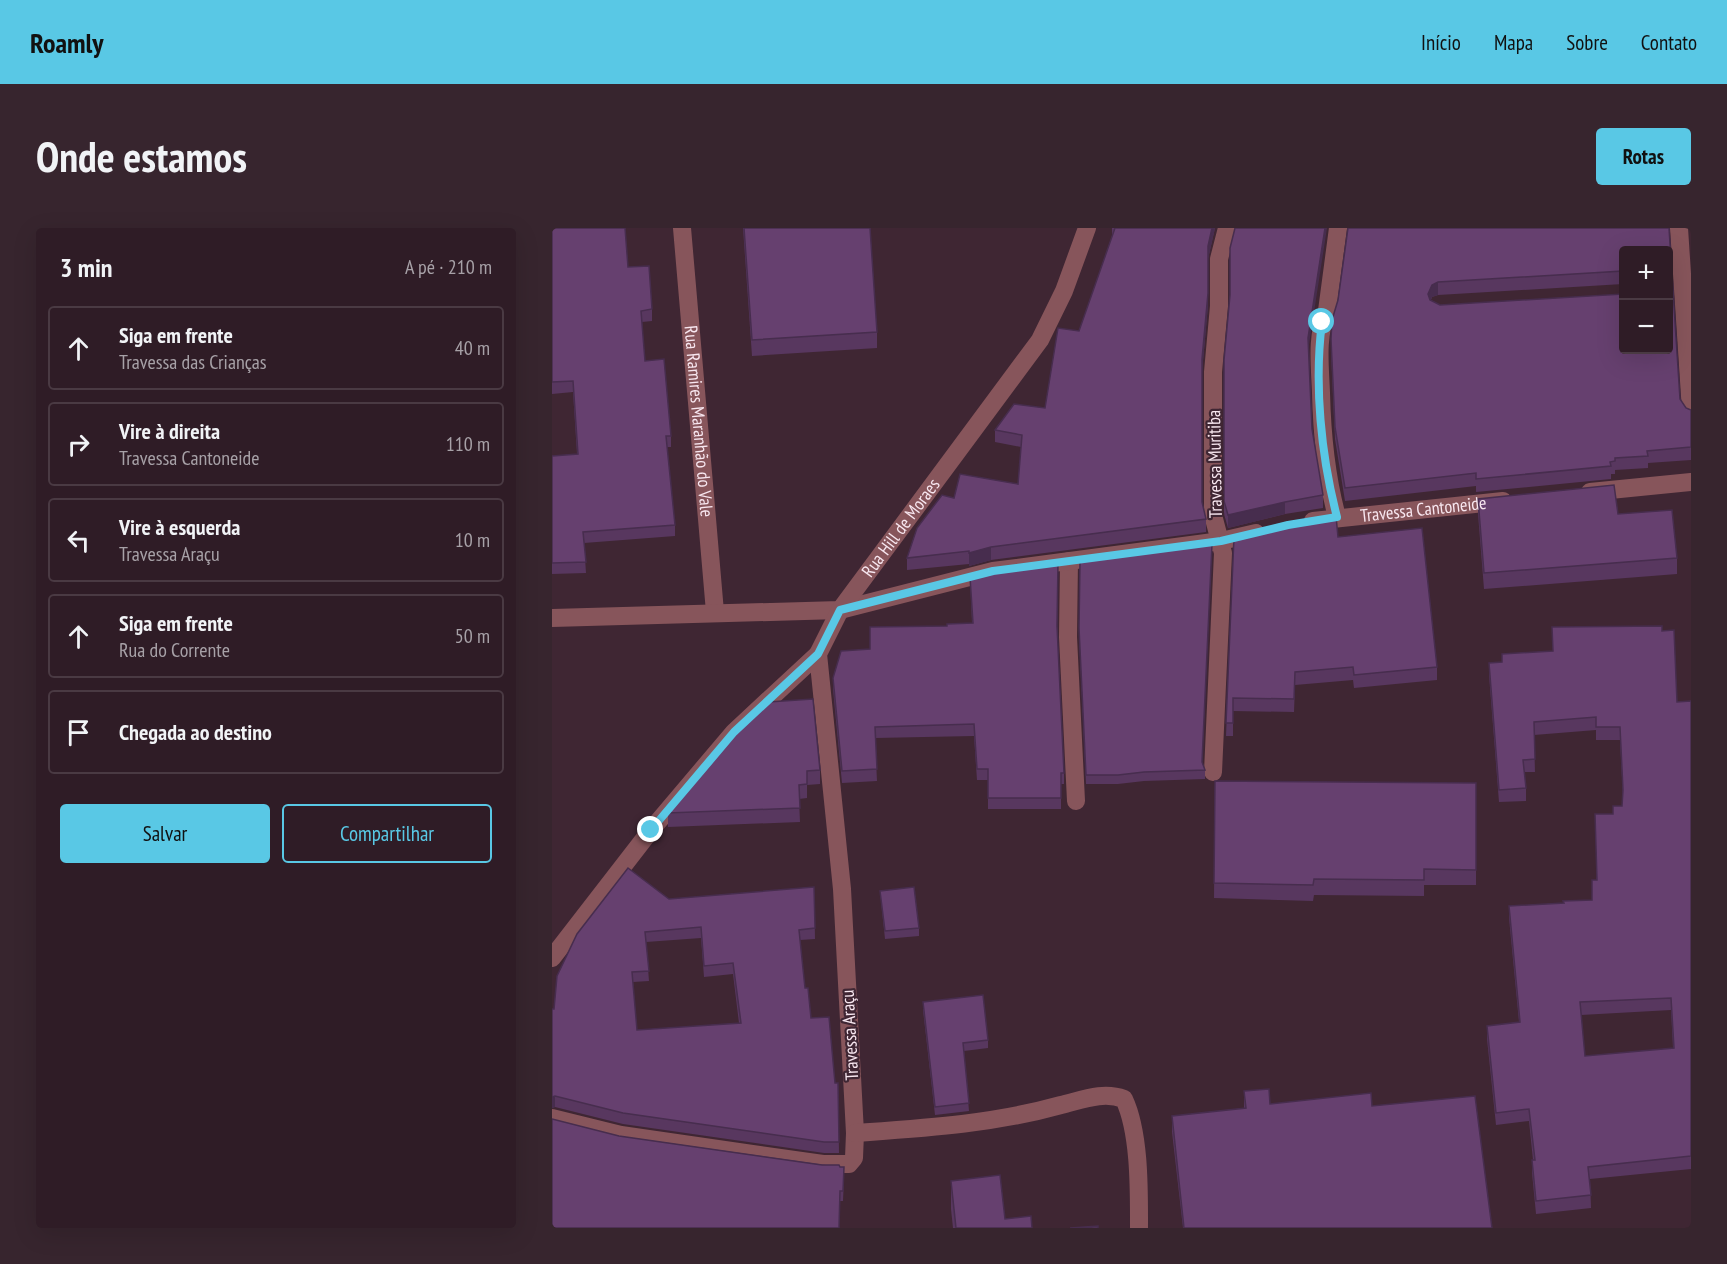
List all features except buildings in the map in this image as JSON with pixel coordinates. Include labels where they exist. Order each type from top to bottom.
[{"type":"street","name":"Rua Ramires Maranhão do Vale","points":[[682,228],[715,612]]},
{"type":"street","name":"Rua Hill de Moraes","points":[[840,610],[1040,340],[1064,291],[1087,228]]},
{"type":"street","name":"Travessa Muritiba","points":[[1213,772],[1223,553],[1213,515],[1214,372],[1219,306],[1219,259],[1227,228]]},
{"type":"street","points":[[1337,517],[1329,486],[1321,428],[1319,358],[1322,322],[1327,311],[1338,228]]},
{"type":"street","points":[[1679,228],[1675,292],[1691,411]]},
{"type":"street","points":[[1573,494],[1691,482]]},
{"type":"street","name":"Travessa Cantoneide","points":[[1298,524],[1337,517],[1526,499]]},
{"type":"street","points":[[552,618],[840,610],[993,571],[1221,541],[1277,528]]},
{"type":"street","points":[[1069,561],[1068,637],[1076,801]]},
{"type":"street","points":[[552,958],[651,830],[734,732],[818,654],[840,610]]},
{"type":"street","name":"Travessa Araçu","points":[[818,654],[842,889],[855,1139]]},
{"type":"street","points":[[552,1118],[621,1135],[823,1164],[849,1164],[854,1158],[855,1139],[1006,1118],[1096,1096],[1114,1095],[1124,1099],[1130,1110],[1140,1181],[1139,1228]]},
{"type":"route","points":[[651,830],[734,732],[818,654],[840,610],[993,571],[1221,541],[1288,525],[1337,517],[1329,486],[1321,428],[1319,358],[1322,322]]}]
